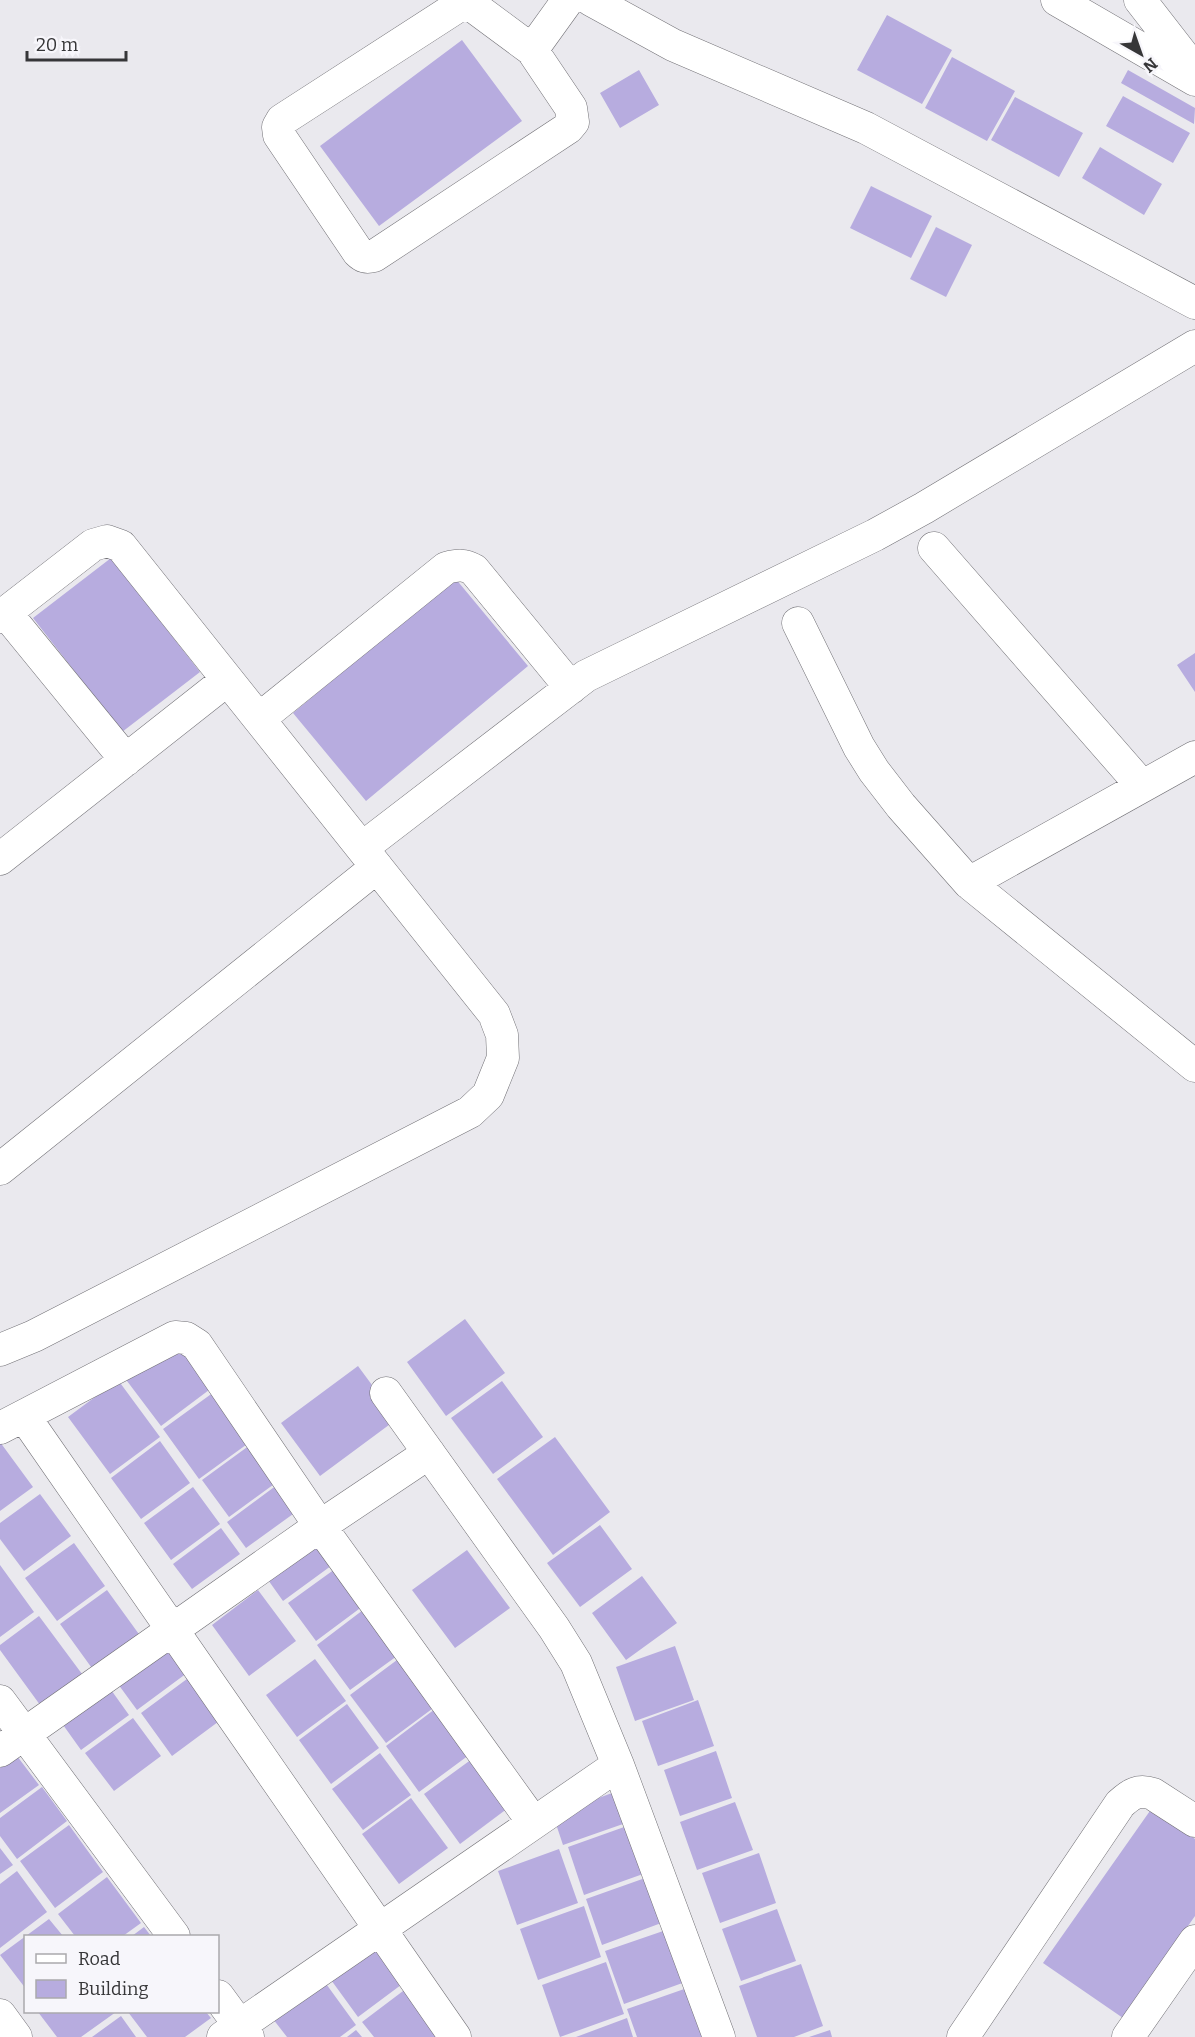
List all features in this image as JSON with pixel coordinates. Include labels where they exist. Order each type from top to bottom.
[{"type":"street","points":[[532,50],[568,0]]},
{"type":"street","points":[[591,0],[673,45],[866,128],[1195,303]]},
{"type":"street","points":[[1057,0],[1195,80]]},
{"type":"street","points":[[1140,0],[1195,71]]},
{"type":"street","points":[[471,5],[532,50],[571,108],[573,122],[568,128],[374,256],[363,257],[279,135],[278,126],[282,120],[457,7],[471,5]]},
{"type":"street","points":[[0,1169],[586,676],[914,514],[1195,346]]},
{"type":"street","points":[[1,1348],[45,1331],[470,1112],[488,1095],[503,1058],[502,1035],[494,1014],[121,546],[108,541],[93,545],[3,615],[126,760]]},
{"type":"street","points":[[934,548],[1142,786]]},
{"type":"street","points":[[259,719],[446,568],[456,565],[465,565],[474,570],[571,688]]},
{"type":"street","points":[[798,623],[874,771],[901,806],[969,883],[1195,1066]]},
{"type":"street","points":[[0,859],[227,680]]},
{"type":"street","points":[[969,883],[1142,786],[1192,764]]},
{"type":"street","points":[[455,2037],[172,1630],[12,1422],[175,1337],[186,1338],[196,1345],[320,1526],[533,1822]]},
{"type":"street","points":[[386,1393],[554,1628],[576,1663],[618,1765],[719,2037]]},
{"type":"street","points":[[12,1743],[320,1526],[429,1453]]},
{"type":"street","points":[[0,1701],[12,1743],[173,1935]]},
{"type":"street","points":[[219,1998],[237,2033],[380,1929],[618,1765]]},
{"type":"street","points":[[963,2037],[1120,1804],[1131,1794],[1141,1790],[1153,1794],[1195,1821]]},
{"type":"street","points":[[1128,2037],[1190,1959]]},
{"type":"street","points":[[0,2015],[16,2037]]},
{"type":"building","points":[[887,15],[952,50],[922,104],[857,70]]},
{"type":"building","points":[[462,40],[522,121],[379,226],[320,146]]},
{"type":"building","points":[[952,57],[1015,91],[987,141],[925,108]]},
{"type":"building","points":[[639,70],[659,105],[620,128],[600,93]]},
{"type":"building","points":[[1128,70],[1195,108],[1194,124],[1121,83]]},
{"type":"building","points":[[1123,96],[1190,133],[1173,163],[1106,126]]},
{"type":"building","points":[[1015,97],[1083,133],[1059,177],[991,140]]},
{"type":"building","points":[[1100,147],[1162,184],[1144,215],[1082,178]]},
{"type":"building","points":[[871,186],[932,216],[911,258],[850,228]]},
{"type":"building","points":[[936,227],[972,245],[946,297],[910,279]]},
{"type":"building","points":[[111,558],[200,672],[122,732],[33,618]]},
{"type":"building","points":[[455,578],[528,666],[366,801],[293,713]]},
{"type":"building","points":[[1195,653],[1195,692],[1177,665]]},
{"type":"building","points":[[465,1319],[505,1373],[446,1416],[407,1362]]},
{"type":"building","points":[[177,1338],[213,1387],[161,1426],[124,1377]]},
{"type":"building","points":[[358,1366],[397,1419],[320,1476],[281,1423]]},
{"type":"building","points":[[118,1380],[160,1437],[110,1474],[68,1417]]},
{"type":"building","points":[[502,1381],[543,1437],[493,1474],[451,1418]]},
{"type":"building","points":[[214,1392],[250,1442],[199,1479],[163,1429]]},
{"type":"building","points":[[555,1437],[610,1512],[553,1555],[497,1479]]},
{"type":"building","points":[[160,1441],[190,1483],[141,1519],[111,1478]]},
{"type":"building","points":[[0,1442],[33,1487],[0,1511]]},
{"type":"building","points":[[250,1445],[277,1482],[229,1517],[202,1480]]},
{"type":"building","points":[[281,1482],[300,1509],[246,1548],[227,1522]]},
{"type":"building","points":[[193,1487],[220,1524],[171,1560],[144,1523]]},
{"type":"building","points":[[40,1494],[71,1536],[24,1571],[0,1539],[0,1523]]},
{"type":"building","points":[[600,1525],[632,1569],[580,1607],[547,1563]]},
{"type":"building","points":[[221,1528],[240,1554],[192,1589],[173,1564]]},
{"type":"building","points":[[317,1540],[335,1563],[283,1601],[266,1577]]},
{"type":"building","points":[[74,1543],[105,1586],[57,1621],[25,1578]]},
{"type":"building","points":[[467,1550],[510,1608],[455,1648],[412,1590]]},
{"type":"building","points":[[0,1565],[34,1612],[0,1637]]},
{"type":"building","points":[[335,1569],[363,1606],[316,1641],[288,1603]]},
{"type":"building","points":[[642,1576],[677,1623],[626,1660],[592,1613]]},
{"type":"building","points":[[107,1590],[141,1637],[94,1671],[60,1624]]},
{"type":"building","points":[[258,1590],[296,1641],[249,1676],[212,1625]]},
{"type":"building","points":[[363,1610],[397,1656],[350,1690],[317,1645]]},
{"type":"building","points":[[39,1616],[85,1678],[43,1709],[0,1650],[0,1645]]},
{"type":"building","points":[[675,1646],[694,1700],[635,1721],[616,1667]]},
{"type":"building","points":[[168,1647],[187,1673],[137,1710],[118,1684]]},
{"type":"building","points":[[401,1657],[436,1706],[386,1743],[350,1695]]},
{"type":"building","points":[[315,1659],[346,1701],[297,1737],[266,1695]]},
{"type":"building","points":[[191,1676],[222,1719],[172,1756],[141,1713]]},
{"type":"building","points":[[109,1687],[129,1715],[81,1750],[61,1722]]},
{"type":"building","points":[[698,1700],[714,1746],[658,1766],[642,1721]]},
{"type":"building","points":[[347,1704],[379,1748],[331,1784],[299,1740]]},
{"type":"building","points":[[435,1709],[469,1755],[419,1792],[386,1746]]},
{"type":"building","points":[[133,1718],[161,1756],[114,1791],[85,1753]]},
{"type":"building","points":[[716,1751],[732,1798],[680,1816],[664,1770]]},
{"type":"building","points":[[380,1753],[411,1795],[363,1830],[332,1789]]},
{"type":"building","points":[[17,1756],[39,1785],[0,1813],[0,1768]]},
{"type":"building","points":[[472,1759],[508,1808],[460,1844],[424,1794]]},
{"type":"building","points":[[42,1787],[67,1821],[17,1859],[0,1836],[0,1818]]},
{"type":"building","points":[[612,1793],[623,1824],[563,1845],[553,1815]]},
{"type":"building","points":[[411,1798],[448,1848],[399,1884],[362,1834]]},
{"type":"building","points":[[735,1802],[753,1850],[697,1870],[680,1822]]},
{"type":"building","points":[[1152,1808],[1195,1839],[1195,1916],[1123,2018],[1043,1963]]},
{"type":"building","points":[[69,1825],[103,1872],[55,1908],[20,1861]]},
{"type":"building","points":[[627,1826],[643,1874],[584,1895],[568,1847]]},
{"type":"building","points":[[0,1848],[13,1865],[0,1874]]},
{"type":"building","points":[[559,1849],[578,1903],[517,1925],[498,1871]]},
{"type":"building","points":[[759,1853],[776,1903],[720,1923],[702,1873]]},
{"type":"building","points":[[17,1871],[47,1912],[0,1948],[0,1884]]},
{"type":"building","points":[[107,1877],[141,1923],[124,1935],[74,1935],[58,1914]]},
{"type":"building","points":[[648,1877],[664,1922],[602,1945],[586,1899]]},
{"type":"building","points":[[584,1906],[601,1957],[538,1980],[520,1929]]},
{"type":"building","points":[[777,1909],[796,1961],[741,1981],[722,1929]]},
{"type":"building","points":[[49,1919],[62,1935],[27,1935]]},
{"type":"building","points":[[144,1927],[150,1935],[133,1935]]},
{"type":"building","points":[[669,1929],[688,1981],[624,2004],[605,1951]]},
{"type":"building","points":[[377,1935],[409,1979],[358,2017],[326,1973]]},
{"type":"building","points":[[24,1937],[24,1986],[0,1955]]},
{"type":"building","points":[[606,1962],[624,2014],[560,2037],[542,1985]]},
{"type":"building","points":[[801,1964],[823,2026],[794,2037],[757,2037],[739,1986]]},
{"type":"building","points":[[324,1981],[356,2025],[340,2037],[287,2037],[273,2019]]},
{"type":"building","points":[[411,1985],[440,2037],[374,2037],[362,2022]]},
{"type":"building","points":[[690,1987],[708,2037],[637,2037],[627,2009]]},
{"type":"building","points":[[39,2013],[115,2013],[81,2037],[57,2037]]},
{"type":"building","points":[[129,2013],[207,2013],[211,2018],[185,2037],[147,2037]]},
{"type":"building","points":[[121,2016],[136,2037],[92,2037]]},
{"type":"building","points":[[627,2018],[633,2037],[576,2037]]},
{"type":"building","points":[[356,2030],[362,2037],[347,2037]]},
{"type":"building","points":[[830,2030],[832,2037],[809,2037]]}]
